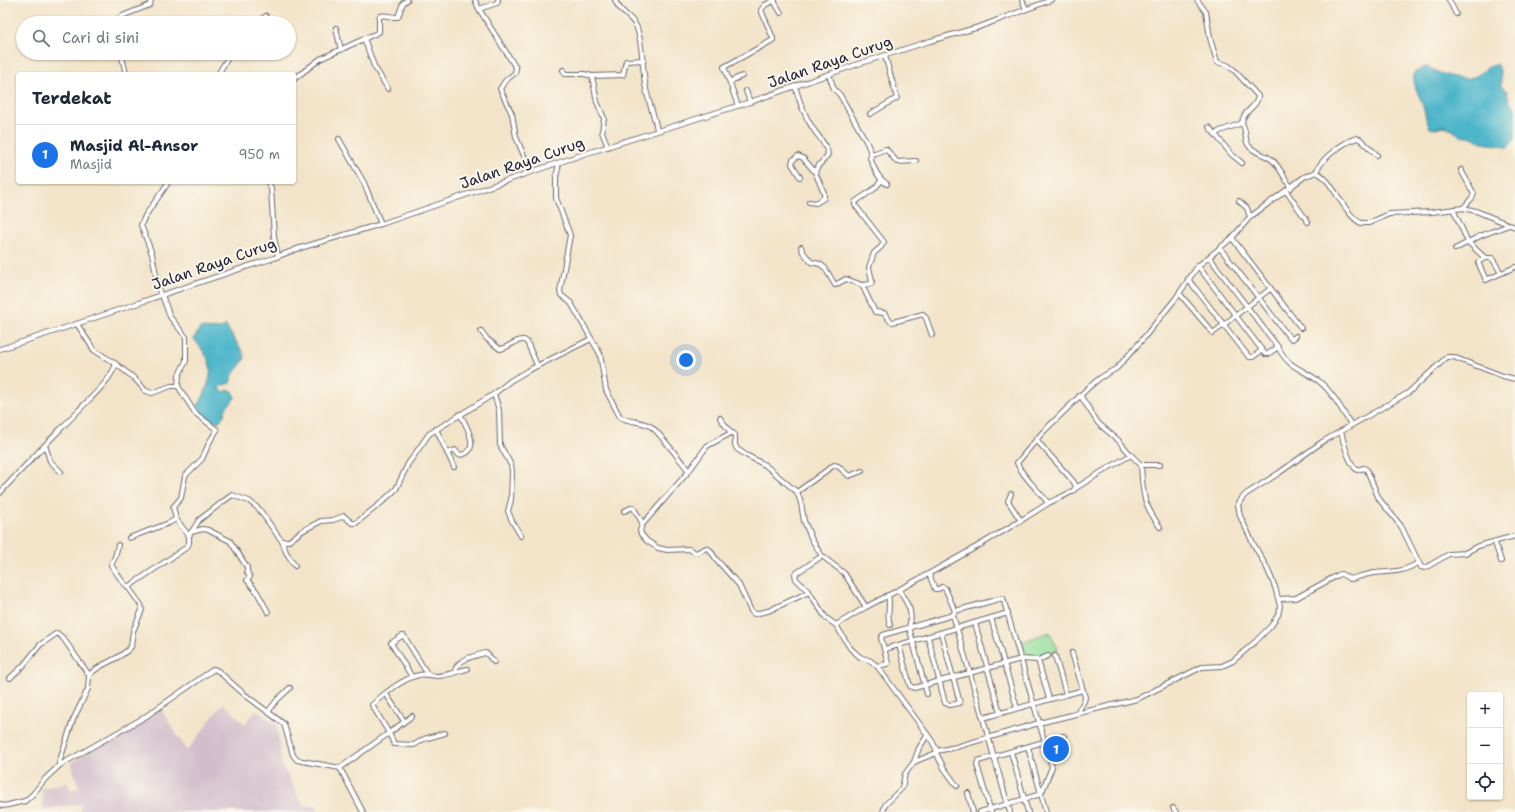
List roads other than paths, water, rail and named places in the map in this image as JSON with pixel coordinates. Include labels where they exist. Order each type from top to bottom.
[{"type":"street","points":[[122,16],[152,4],[152,0]]},
{"type":"street","points":[[296,77],[320,59],[380,31],[380,16],[385,15],[398,17],[403,3],[407,0]]},
{"type":"street","points":[[475,0],[479,9],[516,68],[515,73],[505,81],[500,89],[512,114],[516,137],[531,172]]},
{"type":"street","points":[[479,9],[497,3],[498,0]]},
{"type":"street","points":[[615,0],[619,10],[631,20],[637,28],[644,60],[645,82],[657,130]]},
{"type":"street","points":[[738,106],[724,68],[773,40],[761,10],[765,5],[775,0],[781,13]]},
{"type":"street","points":[[1022,0],[1026,9]]},
{"type":"street","name":"Jalan Raya Curug","points":[[0,349],[77,324],[187,285],[454,200],[531,172],[657,130],[738,106],[885,56],[979,27],[1052,0]]},
{"type":"street","points":[[1197,0],[1206,12],[1210,38],[1217,62],[1227,65],[1234,70],[1258,96],[1257,101],[1242,118],[1248,145],[1273,161],[1290,188]]},
{"type":"street","points":[[1449,0],[1456,14]]},
{"type":"street","points":[[336,28],[341,50]]},
{"type":"street","points":[[364,38],[374,66],[388,89]]},
{"type":"street","points":[[870,114],[897,98],[885,56]]},
{"type":"street","points":[[123,60],[126,72]]},
{"type":"street","points":[[219,72],[227,60]]},
{"type":"street","points":[[563,70],[565,74],[584,74],[592,76],[623,75],[626,61],[644,60]]},
{"type":"street","points":[[829,75],[834,89],[840,95],[867,143],[872,154],[870,158],[882,180],[887,184]]},
{"type":"street","points":[[592,76],[597,102],[604,118],[602,132],[608,147]]},
{"type":"street","points":[[730,83],[742,76]]},
{"type":"street","points":[[795,86],[808,120],[824,143],[828,152],[827,157],[817,166],[815,172]]},
{"type":"street","points":[[746,91],[750,102]]},
{"type":"street","points":[[1215,134],[1242,123]]},
{"type":"street","points":[[1209,127],[1231,154],[1242,163]]},
{"type":"street","points":[[1316,172],[1318,165],[1335,151],[1357,138],[1377,155]]},
{"type":"street","points":[[339,139],[364,183],[381,224]]},
{"type":"street","points":[[872,154],[886,149],[897,162],[916,161]]},
{"type":"street","points":[[800,177],[792,164],[793,160],[798,156],[803,158],[815,172],[825,196],[816,203],[809,202]]},
{"type":"street","points":[[559,163],[556,178],[556,198],[570,235],[560,294],[563,298],[572,303],[601,357],[606,390],[620,417],[627,420],[638,421],[653,428],[688,471]]},
{"type":"street","points":[[1461,170],[1474,194],[1463,208]]},
{"type":"street","points":[[1048,503],[1034,486],[1025,478],[1017,463],[1037,439],[1080,395],[1100,378],[1117,368],[1142,340],[1198,266],[1232,238],[1250,217],[1304,177],[1316,172]]},
{"type":"street","points":[[1316,172],[1323,177],[1353,217],[1361,223],[1369,223],[1389,214],[1463,208],[1476,211],[1515,227]]},
{"type":"street","points":[[801,247],[811,262],[820,264],[825,268],[835,285],[846,279],[862,285],[872,283],[869,267],[874,253],[884,242],[855,205],[855,202],[874,189],[882,180]]},
{"type":"street","points":[[167,184],[145,216],[141,225],[152,254],[161,295],[170,317],[186,337],[186,361],[179,375],[178,386],[195,413],[217,430],[202,459],[185,476],[181,498],[173,507],[176,519],[190,534]]},
{"type":"street","points":[[269,184],[271,188],[274,237],[278,256]]},
{"type":"street","points":[[1286,191],[1308,222]]},
{"type":"street","points":[[1239,201],[1247,208],[1250,217]]},
{"type":"street","points":[[1453,209],[1468,242],[1485,258]]},
{"type":"street","points":[[1455,249],[1509,225]]},
{"type":"street","points":[[1232,238],[1301,328]]},
{"type":"street","points":[[1220,248],[1291,339],[1296,336]]},
{"type":"street","points":[[1209,257],[1278,347],[1282,355],[1290,364],[1313,377],[1323,386],[1334,398],[1351,425]]},
{"type":"street","points":[[1501,274],[1492,258],[1485,258],[1478,262],[1486,280],[1501,274],[1515,266]]},
{"type":"street","points":[[1198,266],[1262,350],[1267,354],[1278,347]]},
{"type":"street","points":[[1188,279],[1249,358],[1252,358],[1262,350]]},
{"type":"street","points":[[862,285],[875,312],[884,313],[890,321],[893,322],[922,314],[926,318],[932,335]]},
{"type":"street","points":[[1179,293],[1212,333],[1270,289]]},
{"type":"street","points":[[77,324],[96,352],[116,364],[134,378],[146,391],[152,393],[171,386],[178,386]]},
{"type":"street","points":[[481,331],[487,339],[500,349],[505,348],[521,339],[524,340],[527,342],[537,365]]},
{"type":"street","points":[[282,541],[289,541],[302,531],[321,521],[333,520],[341,516],[345,516],[352,523],[356,523],[396,489],[408,464],[424,439],[436,429],[494,394],[510,381],[537,365],[591,339]]},
{"type":"street","points":[[914,762],[936,752],[988,737],[1137,699],[1202,667],[1222,666],[1233,661],[1255,642],[1274,622],[1279,610],[1279,599],[1267,568],[1240,516],[1238,505],[1246,494],[1279,473],[1322,442],[1408,393],[1442,361],[1449,357],[1458,358],[1502,376],[1515,379]]},
{"type":"street","points":[[0,493],[102,386],[112,374],[116,364]]},
{"type":"street","points":[[494,394],[500,418],[500,445],[511,465],[512,471],[511,500],[508,511],[520,536]]},
{"type":"street","points":[[1080,395],[1098,423],[1118,440],[1131,456],[1141,465],[1160,465]]},
{"type":"street","points":[[447,453],[455,450],[459,455],[462,455],[471,450],[472,446],[466,426],[460,414]]},
{"type":"street","points":[[720,418],[731,433],[735,434],[735,445],[739,451],[765,465],[797,492],[801,503],[806,529],[822,556],[844,573],[866,607]]},
{"type":"street","points":[[436,429],[454,467]]},
{"type":"street","points":[[1341,431],[1353,467],[1356,470],[1364,468],[1367,470],[1382,502],[1401,526],[1421,567],[1425,568],[1449,554],[1465,553],[1478,546],[1495,543],[1515,536]]},
{"type":"street","points":[[731,433],[707,446],[643,524],[640,528],[641,534],[647,541],[658,548],[667,550],[689,549],[696,553],[706,548],[710,550],[741,590],[751,611],[754,614],[768,611],[809,592]]},
{"type":"street","points":[[1037,439],[1040,445],[1069,476],[1076,488]]},
{"type":"street","points":[[45,446],[50,462],[61,472]]},
{"type":"street","points":[[836,625],[1021,522],[1048,503],[1072,492],[1103,471],[1131,456]]},
{"type":"street","points":[[797,492],[834,465],[838,466],[849,476],[862,471]]},
{"type":"street","points":[[1141,465],[1143,497],[1145,504],[1160,527]]},
{"type":"street","points":[[1011,494],[1008,501],[1021,522]]},
{"type":"street","points":[[128,587],[187,547],[190,534],[199,520],[215,509],[228,497],[234,495],[249,501],[259,509],[282,541],[286,552],[295,566]]},
{"type":"street","points":[[624,511],[633,507],[643,524]]},
{"type":"street","points":[[129,538],[176,519]]},
{"type":"street","points":[[190,534],[203,529],[208,530],[232,543],[247,567],[247,572],[250,577],[247,580],[257,592],[268,612]]},
{"type":"street","points":[[1495,543],[1501,561]]},
{"type":"street","points":[[88,675],[131,647],[133,631],[142,610],[141,605],[111,565],[118,545]]},
{"type":"street","points":[[822,556],[795,574],[796,579],[809,592],[826,618],[836,625],[850,648],[860,657],[871,661],[877,666],[932,741],[944,768],[957,786]]},
{"type":"street","points":[[1279,599],[1296,598],[1340,574],[1350,579],[1372,574],[1402,571],[1418,563]]},
{"type":"street","points":[[929,574],[936,589],[942,587],[945,588],[954,613],[969,673],[1010,812]]},
{"type":"street","points":[[899,590],[911,613],[912,618],[909,627],[927,694]]},
{"type":"street","points":[[888,596],[890,603],[887,614],[890,625]]},
{"type":"street","points":[[877,666],[888,663],[881,638],[882,636],[1001,598],[1004,599],[1052,767],[1041,794],[991,811],[980,812]]},
{"type":"street","points":[[885,649],[1008,613]]},
{"type":"street","points":[[991,618],[1017,708]]},
{"type":"street","points":[[975,623],[1000,713]]},
{"type":"street","points":[[10,678],[24,666],[40,645],[57,633],[63,638],[88,675],[88,689],[73,720],[59,763],[60,765]]},
{"type":"street","points":[[928,637],[946,705],[950,706],[960,703],[941,633]]},
{"type":"street","points":[[412,677],[391,643],[402,636],[404,636],[428,675]]},
{"type":"street","points":[[899,645],[911,687],[915,688],[1021,659],[1038,660],[1048,656]]},
{"type":"street","points":[[455,672],[455,668],[458,664],[485,653],[494,662]]},
{"type":"street","points":[[1072,653],[1085,699],[1080,706],[1078,713]]},
{"type":"street","points":[[1055,656],[1066,694]]},
{"type":"street","points":[[1038,660],[1050,699]]},
{"type":"street","points":[[0,804],[3,806],[25,801],[60,765],[146,717],[214,669],[284,724],[293,755],[297,760],[340,768],[412,716]]},
{"type":"street","points":[[445,733],[427,738],[411,745],[394,744],[372,706],[386,694],[412,677],[421,674],[438,676],[467,669]]},
{"type":"street","points":[[268,712],[277,700],[290,688]]},
{"type":"street","points":[[983,718],[1083,690]]},
{"type":"street","points":[[386,694],[404,721]]},
{"type":"street","points":[[883,812],[885,805],[901,789],[905,774],[914,762],[919,748],[927,734]]},
{"type":"street","points":[[991,811],[977,763],[979,760],[1044,743],[1064,736]]},
{"type":"street","points":[[1028,747],[1046,812]]},
{"type":"street","points":[[1012,752],[1028,812]]},
{"type":"street","points":[[340,768],[363,812]]},
{"type":"street","points":[[968,793],[973,812]]},
{"type":"water","points":[[1496,64],[1500,71],[1501,86],[1507,91],[1509,101],[1514,106],[1515,110],[1515,138],[1508,147],[1487,144],[1469,136],[1461,136],[1448,127],[1442,126],[1434,129],[1430,128],[1423,105],[1415,87],[1414,73],[1425,67],[1456,78],[1468,78],[1478,75],[1488,66]]},
{"type":"water","points":[[225,325],[243,352],[245,358],[234,372],[230,383],[219,388],[223,392],[229,390],[233,391],[235,398],[226,408],[224,415],[219,422],[213,421],[197,411],[198,405],[207,387],[210,366],[205,354],[194,339],[200,328],[221,329]]},
{"type":"place","name":"Masjid Al-Ansor","points":[[1056,749]]}]
